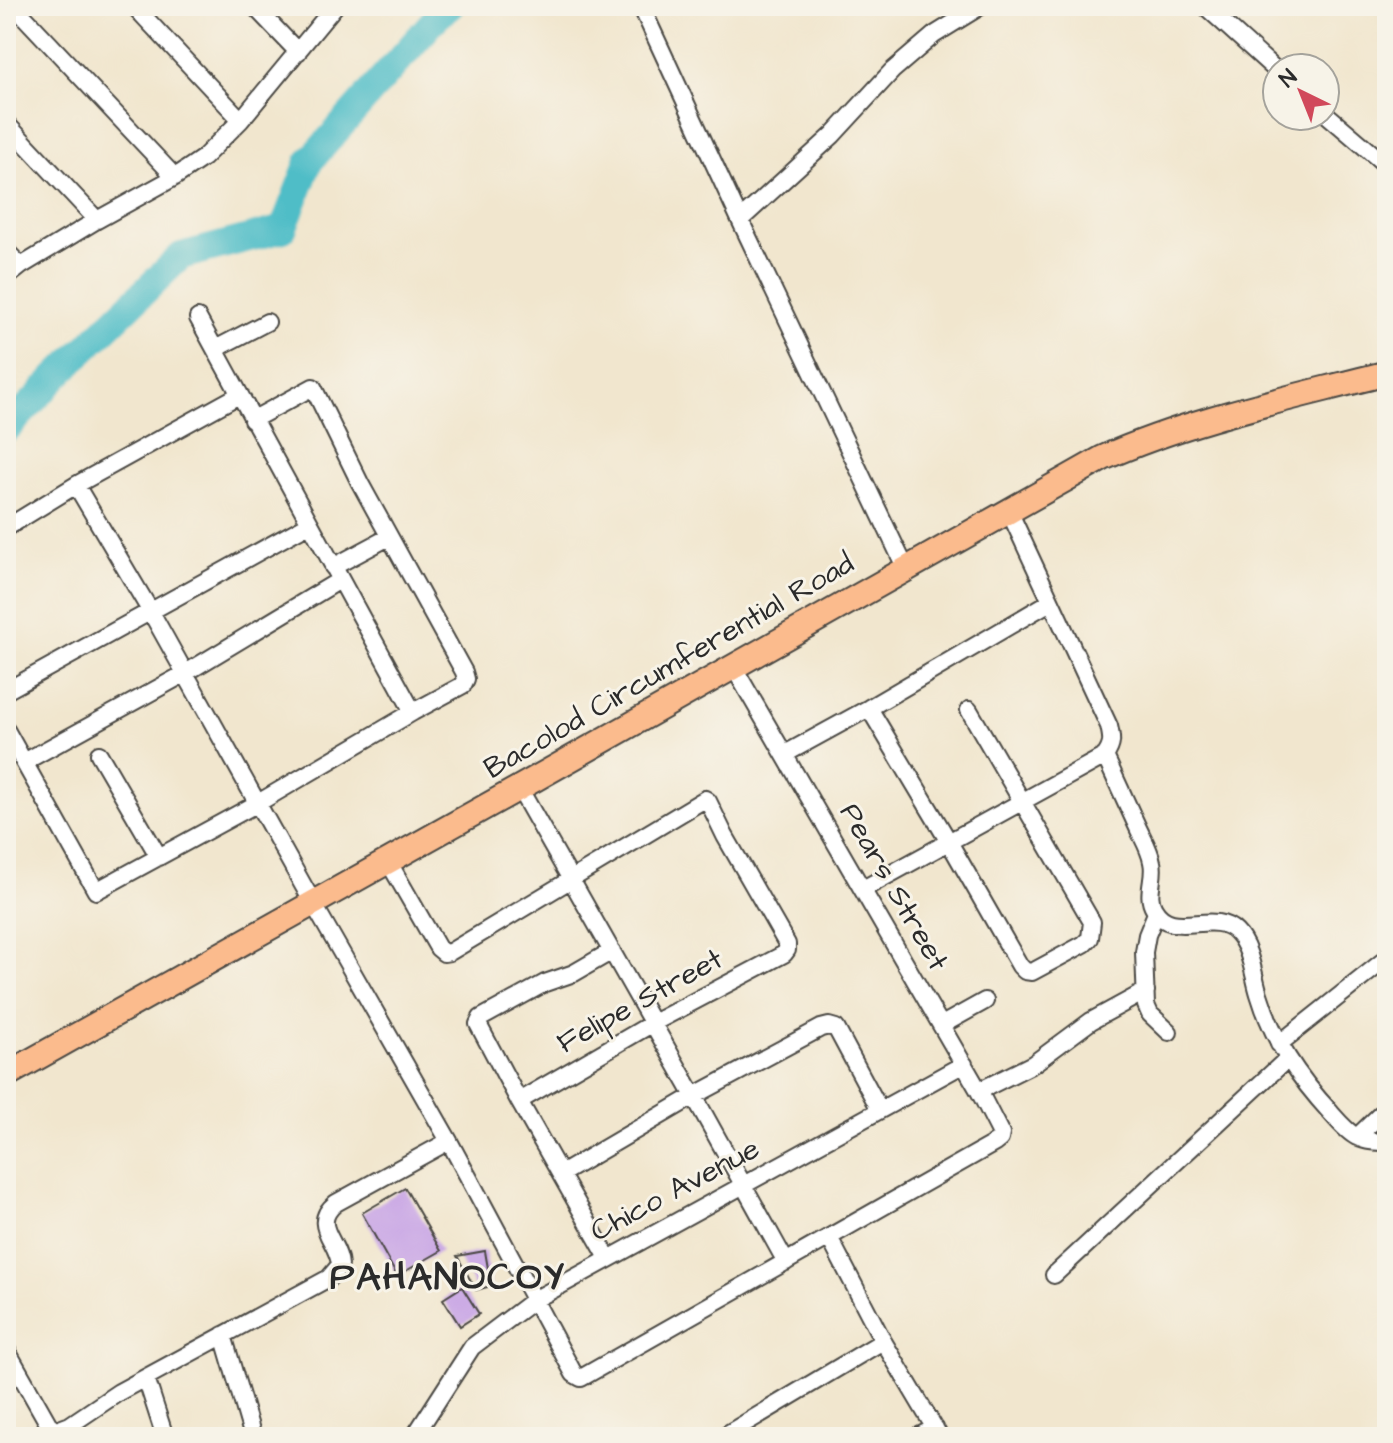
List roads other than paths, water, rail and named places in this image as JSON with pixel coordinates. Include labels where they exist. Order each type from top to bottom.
[{"type":"main road","name":"Bacolod Circumferential Road","points":[[6,1075],[1103,458],[1203,421],[1387,373]]},
{"type":"street","points":[[14,6],[175,177]]},
{"type":"street","points":[[134,6],[241,120]]},
{"type":"street","points":[[254,6],[298,52]]},
{"type":"street","points":[[6,278],[21,266],[203,158],[241,120],[335,6]]},
{"type":"street","points":[[641,6],[906,569]]},
{"type":"street","points":[[740,220],[833,135],[892,71],[934,35],[981,6]]},
{"type":"street","points":[[1205,6],[1261,57]]},
{"type":"street","points":[[6,123],[97,220]]},
{"type":"street","points":[[1341,127],[1387,166]]},
{"type":"street","points":[[6,251],[21,266]]},
{"type":"street","points":[[198,318],[413,712]]},
{"type":"street","points":[[215,349],[267,322]]},
{"type":"street","points":[[6,730],[96,891],[258,803],[463,685],[466,679],[360,483],[313,387],[252,420]]},
{"type":"street","points":[[6,528],[76,485],[239,395]]},
{"type":"street","points":[[76,485],[151,612],[449,1141],[574,1374],[581,1378],[829,1237],[883,1341],[938,1432],[917,1437]]},
{"type":"street","points":[[863,889],[1105,756],[1110,748],[1109,726],[1009,511]]},
{"type":"street","points":[[6,691],[309,524]]},
{"type":"street","points":[[24,762],[184,674],[389,537]]},
{"type":"street","points":[[785,754],[1050,602]]},
{"type":"street","name":"Pears Street","points":[[733,666],[1000,1129],[1000,1139],[829,1237]]},
{"type":"street","points":[[869,708],[1020,966],[1032,972],[1084,944],[1090,938],[1092,922],[969,710]]},
{"type":"street","points":[[99,754],[159,857]]},
{"type":"street","points":[[1105,756],[1150,855],[1154,875],[1150,902],[1156,913],[1164,922],[1227,925],[1237,932],[1279,1044],[1302,1081],[1357,1137],[1370,1142],[1387,1142]]},
{"type":"street","points":[[519,788],[786,1262]]},
{"type":"street","name":"Felipe Street","points":[[519,1101],[787,950],[787,944],[705,799],[572,880]]},
{"type":"street","points":[[388,861],[438,948],[444,953],[572,880]]},
{"type":"street","points":[[1156,913],[1144,952],[1146,1005],[1150,1014],[1169,1032]]},
{"type":"street","points":[[608,1258],[478,1024],[481,1018],[545,983],[574,973],[612,951]]},
{"type":"street","points":[[1279,1044],[1387,958]]},
{"type":"street","points":[[979,1091],[1033,1064],[1091,1021],[1146,991]]},
{"type":"street","points":[[942,1025],[985,1001]]},
{"type":"street","points":[[561,1174],[694,1096],[829,1026],[836,1028],[880,1110]]},
{"type":"street","points":[[1054,1275],[1287,1059]]},
{"type":"street","name":"Chico Avenue","points":[[414,1437],[472,1347],[534,1300],[964,1064]]},
{"type":"street","points":[[1357,1137],[1387,1108]]},
{"type":"street","points":[[6,1349],[45,1434],[73,1431],[119,1392],[336,1272],[340,1258],[324,1223],[329,1208],[449,1141]]},
{"type":"street","points":[[223,1335],[253,1437]]},
{"type":"street","points":[[722,1437],[883,1341]]},
{"type":"street","points":[[146,1378],[165,1437]]},
{"type":"waterway","points":[[6,430],[181,256],[283,229],[309,162],[450,6]]},
{"type":"district","name":"PAHANOCOY","points":[[448,1278]]}]
